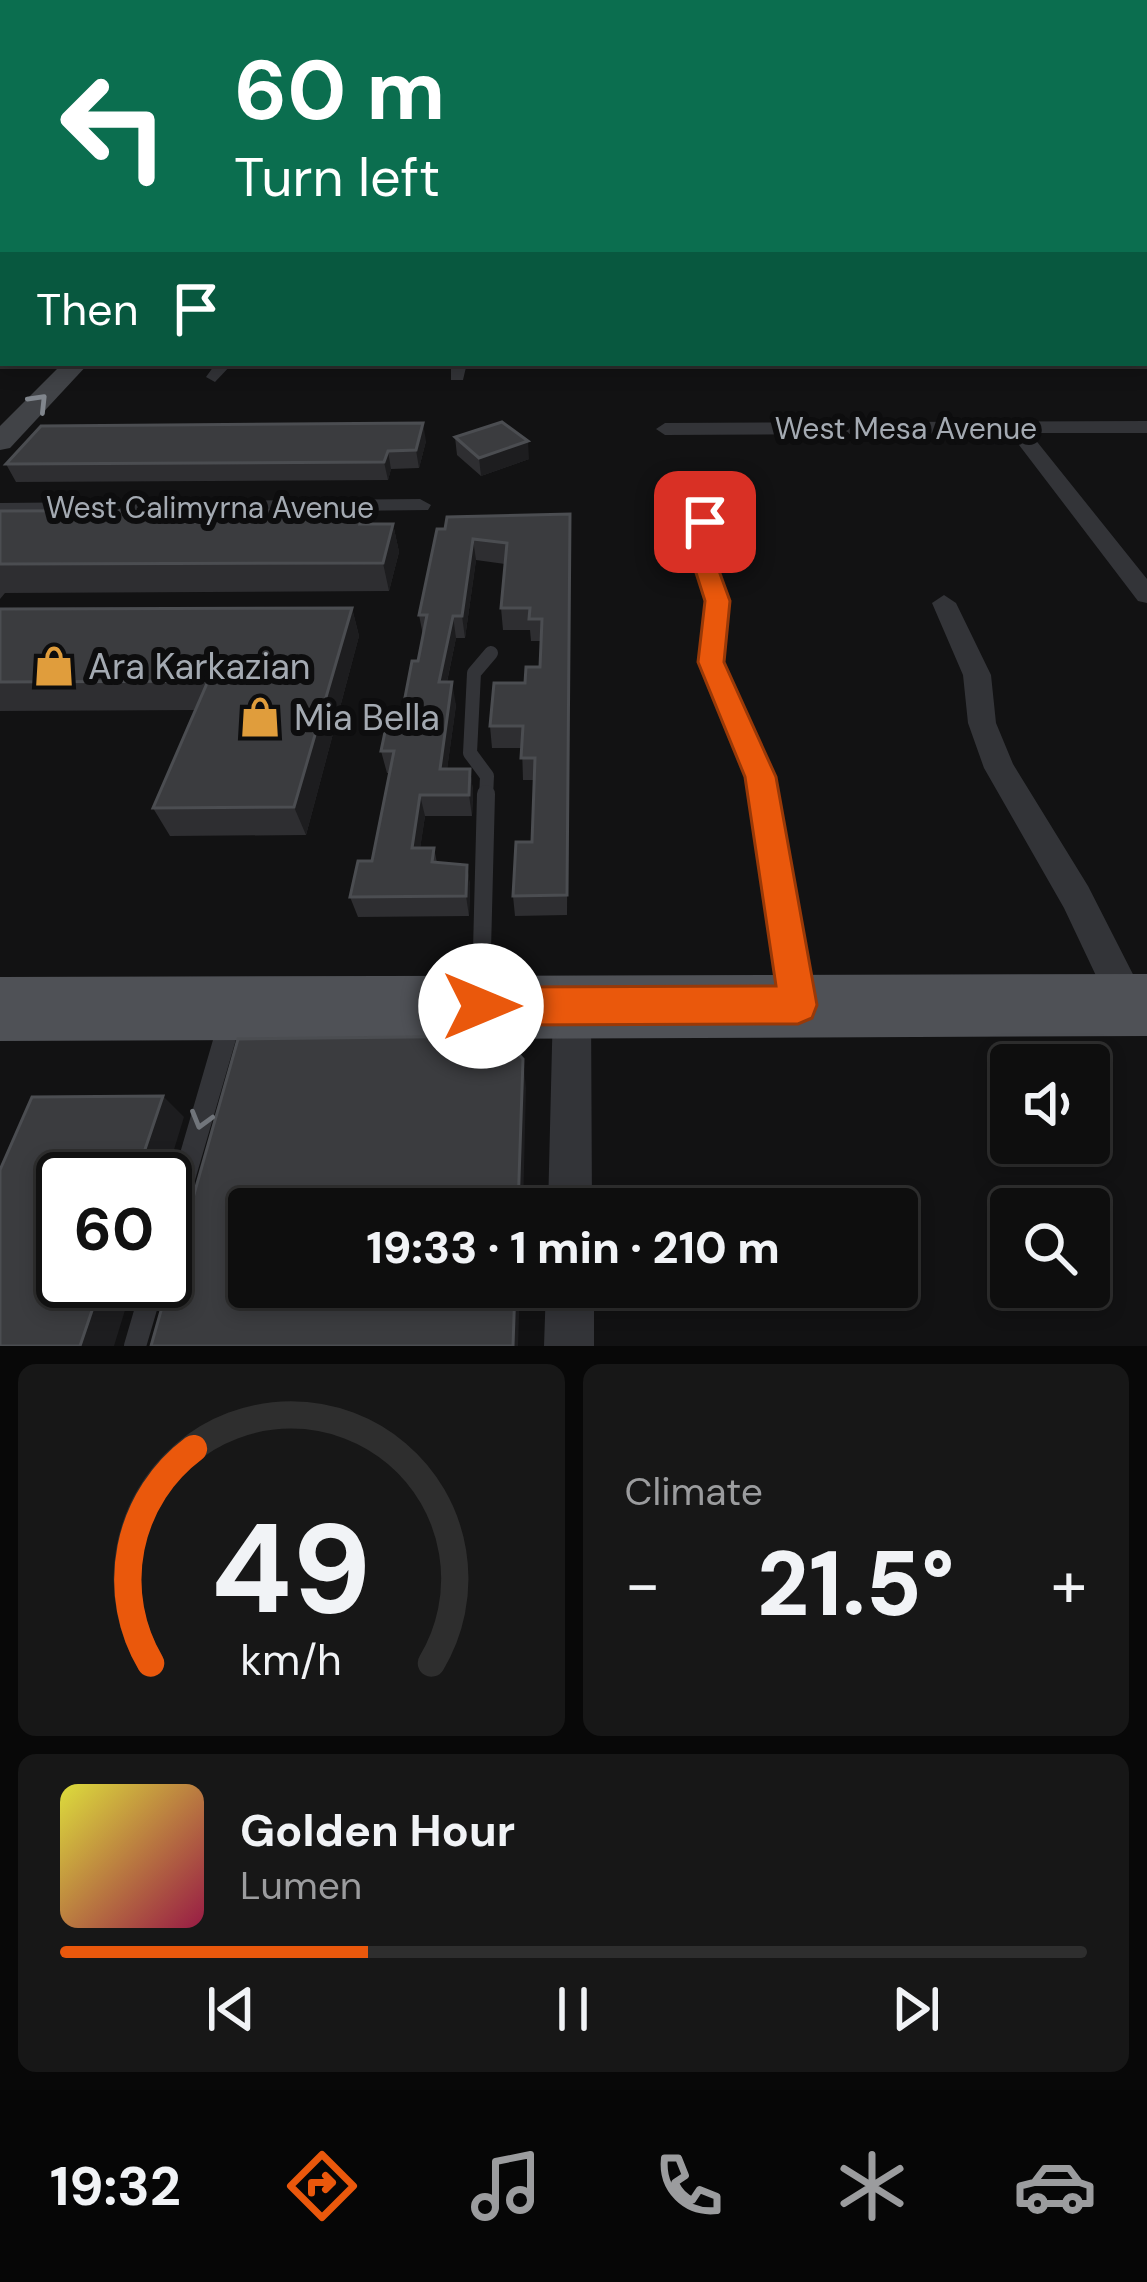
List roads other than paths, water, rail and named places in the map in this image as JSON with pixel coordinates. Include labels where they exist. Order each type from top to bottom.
[{"type":"main road","points":[[0,404],[39,366]]},
{"type":"main road","points":[[0,442],[74,366]]},
{"type":"main road","points":[[0,1009],[1138,1005]]},
{"type":"street","name":"West Mesa Avenue","points":[[665,429],[1147,427]]},
{"type":"street","points":[[1016,428],[1147,595]]},
{"type":"street","name":"West Calimyrna Avenue","points":[[0,509],[420,505]]},
{"type":"street","points":[[705,522],[703,557],[717,601],[711,662],[760,777],[798,1005]]},
{"type":"street","points":[[944,603],[977,675],[982,723],[1000,768],[1138,1005]]},
{"type":"street","points":[[570,1188],[572,1006]]},
{"type":"street","points":[[569,1346],[570,1308]]},
{"type":"lane","points":[[481,1006],[487,776],[470,753],[474,673],[491,653]]},
{"type":"lane","points":[[192,1152],[234,1008]]},
{"type":"lane","points":[[135,1346],[146,1308]]},
{"type":"place","name":"Ara Karkazian","points":[[54,666]]},
{"type":"place","name":"Mia Bella","points":[[260,717]]}]
